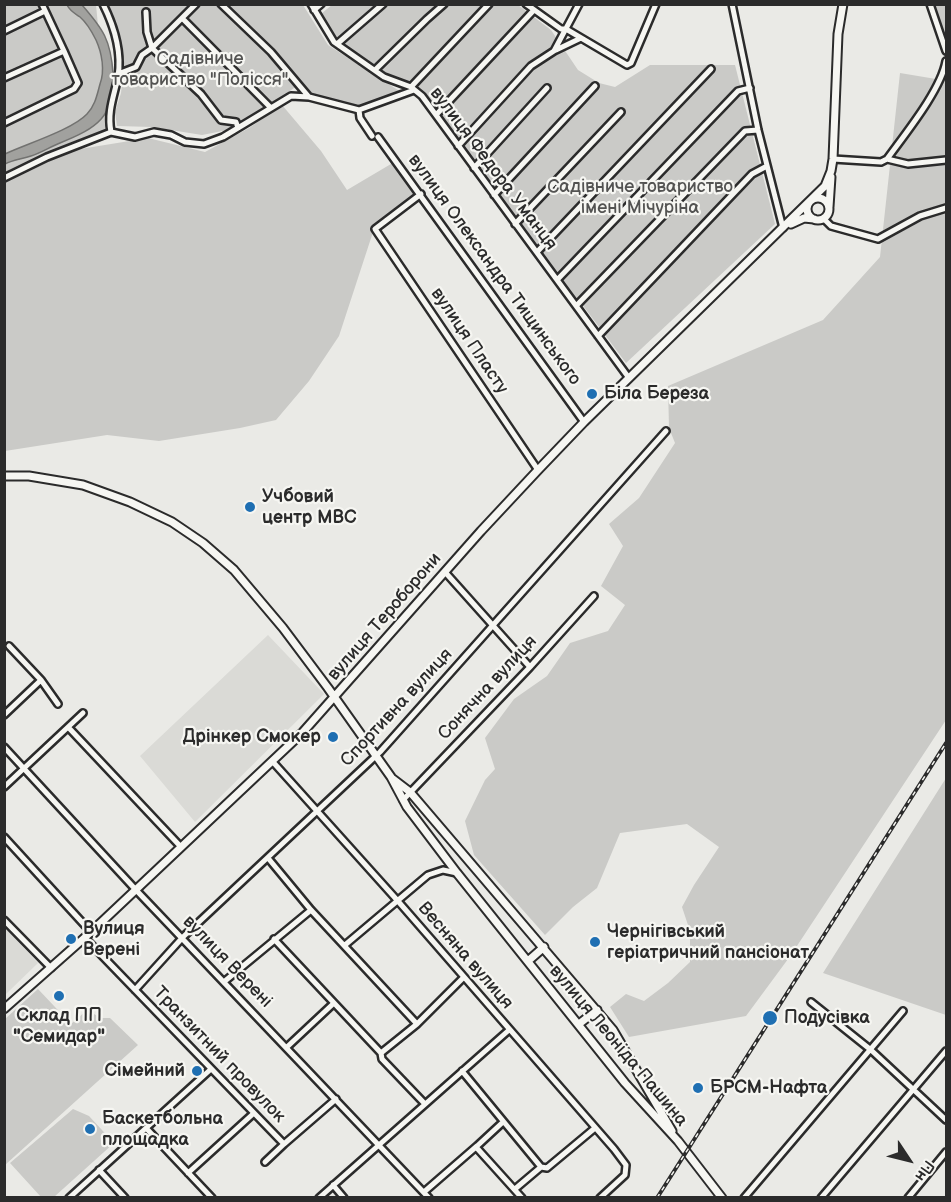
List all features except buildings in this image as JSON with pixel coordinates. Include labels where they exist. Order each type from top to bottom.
[{"type":"main road","points":[[780,231],[800,219],[824,219],[828,215],[833,159],[838,34],[843,4]]},
{"type":"main road","name":"вулиця Тероборони","points":[[6,1006],[92,932],[273,762],[335,697],[538,470],[584,422],[812,201],[825,186],[831,171]]},
{"type":"main road","points":[[814,219],[807,210],[812,201],[819,198],[824,199],[829,207]]},
{"type":"main road","points":[[4,476],[29,476],[84,484],[172,522],[203,543],[234,570],[265,606],[335,697],[391,777]]},
{"type":"main road","name":"вулиця Леоніда Пашина","points":[[391,777],[410,792],[613,1030],[678,1141]]},
{"type":"main road","name":"вулиця Леоніда Пашина","points":[[391,777],[403,800],[457,873],[625,1083],[678,1141]]},
{"type":"main road","points":[[528,961],[544,947]]},
{"type":"main road","points":[[579,1024],[597,1010]]},
{"type":"main road","points":[[678,1141],[721,1197]]},
{"type":"street","points":[[4,123],[74,89],[78,83],[42,4]]},
{"type":"street","points":[[103,4],[112,23],[118,50],[118,74],[109,111],[111,132]]},
{"type":"street","points":[[118,74],[136,67],[142,55],[196,4]]},
{"type":"street","points":[[221,4],[271,52],[309,97]]},
{"type":"street","points":[[337,44],[383,4]]},
{"type":"street","points":[[375,70],[444,4]]},
{"type":"street","points":[[4,178],[47,157],[111,132],[135,137],[154,132],[171,135],[185,142],[204,144],[223,137],[291,96],[309,97],[359,110],[412,88],[489,4]]},
{"type":"street","points":[[526,4],[561,29],[566,29],[627,65],[631,63],[656,4]]},
{"type":"street","points":[[554,51],[579,4]]},
{"type":"street","points":[[732,4],[780,231]]},
{"type":"street","points":[[930,4],[946,51]]},
{"type":"street","name":"вулиця Федора Уманця","points":[[316,6],[334,42],[375,70],[412,88],[422,96],[629,378]]},
{"type":"street","points":[[436,115],[534,10]]},
{"type":"street","points":[[4,31],[45,11]]},
{"type":"street","points":[[146,12],[147,32],[152,48],[201,94],[220,120],[236,122],[238,128]]},
{"type":"street","points":[[182,18],[271,108]]},
{"type":"street","points":[[459,146],[531,66],[554,51],[581,38]]},
{"type":"street","points":[[4,78],[64,51]]},
{"type":"street","points":[[833,159],[881,162],[887,159],[932,94],[946,64]]},
{"type":"street","points":[[537,252],[711,69]]},
{"type":"street","points":[[495,195],[596,86]]},
{"type":"street","points":[[474,168],[547,88]]},
{"type":"street","points":[[557,280],[738,91],[750,88]]},
{"type":"street","name":"вулиця Олександра Тищинського","points":[[359,110],[360,118],[421,195],[584,422]]},
{"type":"street","points":[[516,224],[621,112]]},
{"type":"street","points":[[577,305],[746,131],[758,130]]},
{"type":"street","points":[[887,159],[908,164],[946,160]]},
{"type":"street","points":[[598,336],[752,174],[767,166]]},
{"type":"street","name":"вулиця Пласту","points":[[421,195],[375,229],[538,470]]},
{"type":"street","points":[[824,219],[831,226],[878,239],[920,216],[946,208]]},
{"type":"street","name":"Спортивна вулиця","points":[[135,990],[183,937],[375,756],[666,431]]},
{"type":"street","points":[[445,572],[530,667]]},
{"type":"street","name":"Сонячна вулиця","points":[[403,800],[530,667],[594,596]]},
{"type":"street","points":[[9,646],[41,680],[58,704]]},
{"type":"street","points":[[4,716],[41,680]]},
{"type":"street","points":[[4,787],[82,713]]},
{"type":"street","points":[[68,727],[181,847]]},
{"type":"street","name":"вулиця Верені","points":[[4,747],[136,890],[429,1197]]},
{"type":"street","name":"Весняна вулиця","points":[[273,762],[397,900],[626,1165],[625,1174],[600,1197]]},
{"type":"street","points":[[4,837],[92,932]]},
{"type":"street","points":[[268,858],[311,910],[417,1024]]},
{"type":"street","points":[[345,945],[428,875],[443,870],[457,873]]},
{"type":"street","points":[[225,981],[311,910]]},
{"type":"street","points":[[4,920],[51,968]]},
{"type":"street","name":"Транзитний провулок","points":[[85,938],[284,1144],[336,1099]]},
{"type":"street","points":[[274,939],[381,1053],[382,1059],[425,1104]]},
{"type":"street","points":[[381,1053],[417,1024],[464,977]]},
{"type":"street","points":[[811,1002],[871,1050],[946,1120]]},
{"type":"street","points":[[287,1047],[334,1003]]},
{"type":"street","points":[[744,1197],[903,1011]]},
{"type":"street","points":[[319,1197],[509,1030]]},
{"type":"street","points":[[821,1197],[946,1051]]},
{"type":"street","points":[[69,1197],[211,1069]]},
{"type":"street","points":[[462,1071],[541,1167],[548,1168],[595,1128]]},
{"type":"street","points":[[188,1173],[254,1113]]},
{"type":"street","points":[[424,1192],[503,1122]]},
{"type":"street","points":[[146,1128],[212,1197]]},
{"type":"street","points":[[265,1162],[284,1144]]},
{"type":"street","points":[[478,1145],[476,1147],[522,1197]]},
{"type":"street","points":[[908,1197],[946,1152]]},
{"type":"street","points":[[515,1190],[541,1167]]},
{"type":"street","points":[[99,1170],[125,1197]]},
{"type":"street","points":[[333,1185],[344,1197]]},
{"type":"shaded area","points":[[67,5],[82,5],[105,36],[112,62],[111,101],[101,119],[84,132],[35,155],[5,164],[5,154],[71,126],[87,114],[95,100],[102,79],[100,51],[87,25]]},
{"type":"shaded area","points":[[268,635],[324,694],[195,822],[140,756]]},
{"type":"shaded area","points":[[5,928],[38,963],[5,995]]},
{"type":"green space","name":"Садівниче товариство імені Мічуріна","points":[[333,4],[518,5],[551,30],[578,70],[599,83],[615,87],[650,65],[735,65],[775,224],[626,363],[581,303],[576,302],[425,95],[371,64],[338,41],[321,14]]},
{"type":"green space","points":[[5,5],[96,5],[108,128],[74,150],[148,138],[205,152],[249,128],[282,105],[321,151],[347,190],[396,161],[420,195],[374,229],[339,336],[309,381],[276,420],[159,441],[107,435],[5,451]]},
{"type":"green space","name":"Садівниче товариство \"Полісся\"","points":[[105,5],[303,5],[328,45],[401,92],[359,108],[294,88],[238,128],[202,135],[152,127],[117,126],[115,112],[121,93],[123,75]]},
{"type":"green space","points":[[933,5],[946,5],[946,37]]},
{"type":"green space","points":[[946,70],[946,720],[791,955],[746,1016],[629,1037],[610,1007],[626,994],[644,1001],[690,962],[690,931],[682,907],[719,847],[687,824],[620,833],[597,888],[573,907],[545,935],[474,855],[465,821],[485,780],[495,769],[485,738],[514,699],[547,676],[570,643],[608,631],[625,605],[601,586],[623,546],[609,524],[639,498],[675,443],[669,428],[668,386],[823,320],[880,257],[900,73],[942,80]]},
{"type":"green space","points":[[946,778],[946,1015],[823,973]]},
{"type":"green space","points":[[38,989],[71,1024],[87,1010],[101,1018],[110,1018],[138,1045],[5,1165],[5,1019]]},
{"type":"green space","points":[[73,1109],[89,1116],[114,1143],[54,1197],[41,1197],[10,1163]]},
{"type":"railway","points":[[657,1198],[946,743]]},
{"type":"place","name":"Біла Береза","points":[[592,394]]},
{"type":"place","name":"Учбовий центр МВС","points":[[250,507]]},
{"type":"place","name":"Дрінкер Смокер","points":[[333,737]]},
{"type":"place","name":"Вулиця Верені","points":[[71,939]]},
{"type":"place","name":"Чернігівський геріатричний пансіонат","points":[[595,942]]},
{"type":"place","name":"Склад ПП \"Семидар\"","points":[[59,996]]},
{"type":"place","name":"Подусівка","points":[[770,1018]]},
{"type":"place","name":"Сімейний","points":[[197,1071]]},
{"type":"place","name":"БРСМ-Нафта","points":[[698,1088]]},
{"type":"place","name":"Баскетбольна площадка","points":[[90,1129]]}]
